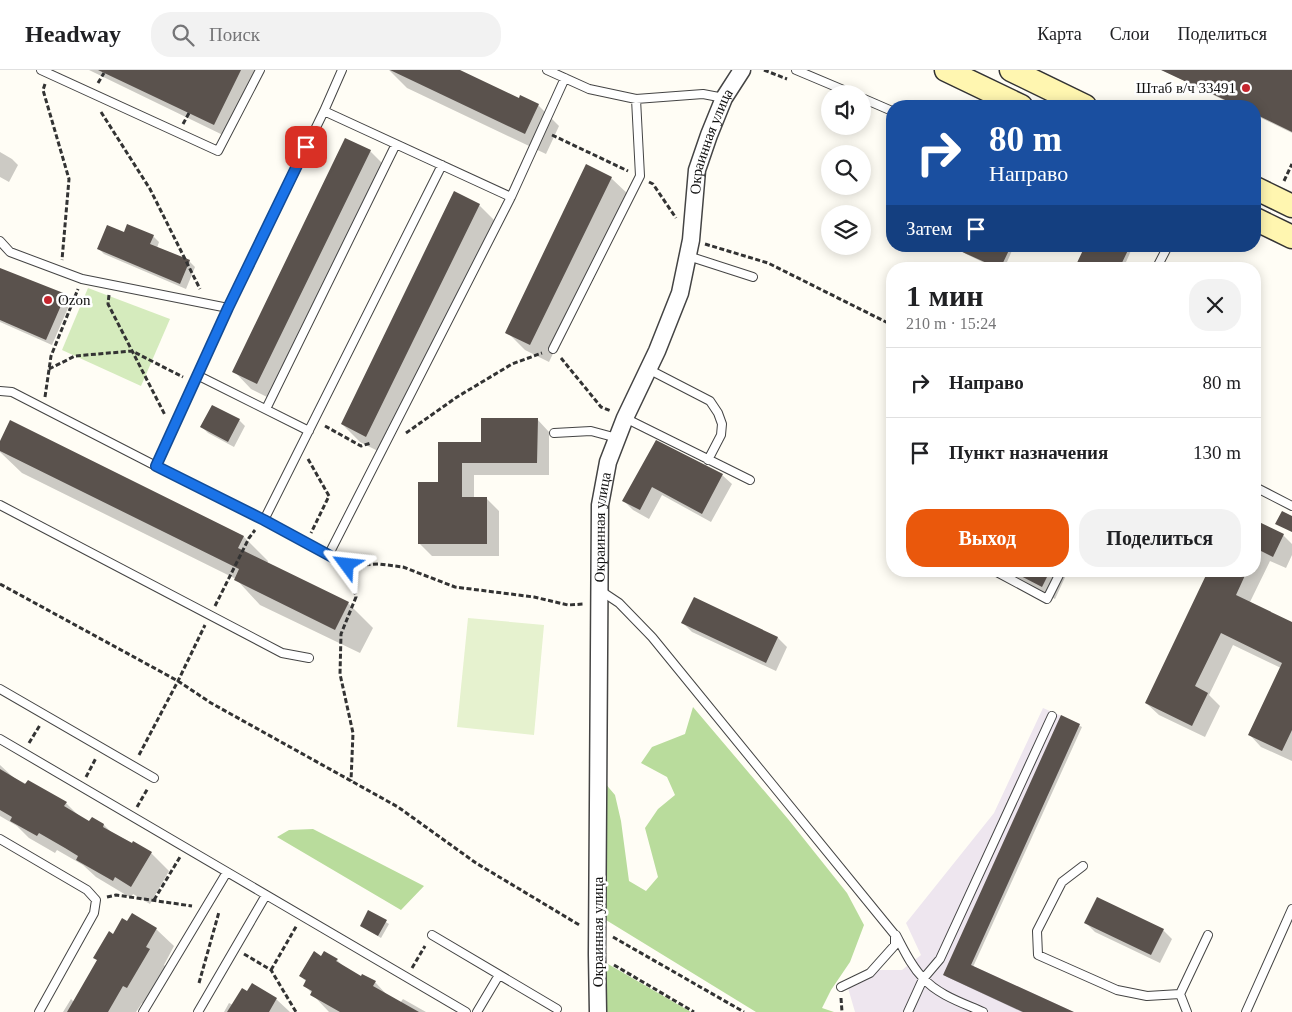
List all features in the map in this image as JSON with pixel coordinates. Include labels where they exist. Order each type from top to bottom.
[{"type":"main road","points":[[946,70],[1009,100]]},
{"type":"main road","points":[[1010,70],[1072,100]]},
{"type":"main road","points":[[1261,191],[1292,206]]},
{"type":"main road","points":[[1261,222],[1292,237]]},
{"type":"street","name":"Окраинная улица","points":[[598,1012],[596,954],[598,932],[600,505],[608,462],[617,438],[680,293],[689,248],[697,170],[724,98],[742,70]]},
{"type":"lane","points":[[45,72],[218,151],[260,70]]},
{"type":"lane","points":[[156,466],[228,308],[324,112],[342,70]]},
{"type":"lane","points":[[547,70],[589,89],[636,99],[703,94],[724,98]]},
{"type":"lane","points":[[796,70],[832,85]]},
{"type":"lane","points":[[328,554],[511,197],[565,78]]},
{"type":"lane","points":[[553,349],[640,176],[636,99]]},
{"type":"lane","points":[[871,102],[886,108]]},
{"type":"lane","points":[[324,112],[511,197]]},
{"type":"lane","points":[[266,409],[396,144]]},
{"type":"lane","points":[[264,520],[442,165]]},
{"type":"lane","points":[[0,241],[10,252],[82,279],[228,308]]},
{"type":"lane","points":[[689,248],[753,277]]},
{"type":"lane","points":[[648,370],[710,401],[718,413],[722,424],[721,435],[708,460]]},
{"type":"lane","points":[[195,379],[266,409],[309,431]]},
{"type":"lane","points":[[0,391],[12,392],[44,408],[264,520],[347,565]]},
{"type":"lane","points":[[625,418],[750,480]]},
{"type":"lane","points":[[554,433],[591,431],[617,438]]},
{"type":"lane","points":[[1261,490],[1292,506]]},
{"type":"lane","points":[[0,505],[282,653],[309,658]]},
{"type":"lane","points":[[1006,577],[1046,599],[1059,577]]},
{"type":"lane","points":[[599,596],[619,603],[652,637],[895,935],[911,963],[923,979],[942,994],[983,1012]]},
{"type":"lane","points":[[0,689],[154,778]]},
{"type":"lane","points":[[908,1012],[923,979],[940,959],[1052,716]]},
{"type":"lane","points":[[0,739],[466,1012]]},
{"type":"lane","points":[[0,839],[88,890],[96,900],[94,913],[39,1012]]},
{"type":"lane","points":[[1083,866],[1062,882],[1038,931],[1038,955],[1117,990],[1147,996],[1180,994]]},
{"type":"lane","points":[[143,1012],[227,872]]},
{"type":"lane","points":[[198,1012],[266,895]]},
{"type":"lane","points":[[1246,1012],[1292,909]]},
{"type":"lane","points":[[432,935],[557,1009]]},
{"type":"lane","points":[[841,987],[870,973],[894,945],[895,935]]},
{"type":"lane","points":[[1187,1012],[1180,994],[1208,936]]},
{"type":"lane","points":[[477,1012],[499,975]]},
{"type":"path","points":[[45,72],[43,90],[69,179],[62,271]]},
{"type":"path","points":[[93,94],[103,114],[150,188],[207,303]]},
{"type":"path","points":[[543,130],[653,184],[689,248],[768,263],[886,322]]},
{"type":"path","points":[[1283,182],[1292,164]]},
{"type":"path","points":[[44,408],[51,356],[82,279]]},
{"type":"path","points":[[110,284],[108,304],[172,429]]},
{"type":"path","points":[[314,420],[361,446],[402,436],[457,397],[512,364],[553,349],[601,407],[625,418]]},
{"type":"path","points":[[49,369],[75,356],[132,351],[195,379]]},
{"type":"path","points":[[301,446],[329,496],[306,542]]},
{"type":"path","points":[[133,766],[178,681],[249,538],[264,520]]},
{"type":"path","points":[[351,781],[353,733],[340,674],[341,634],[356,597],[347,565],[379,564],[403,567],[455,586],[534,597],[568,605],[599,596]]},
{"type":"path","points":[[0,584],[178,681],[398,808],[476,863],[584,928],[606,933],[744,1012]]},
{"type":"path","points":[[24,753],[45,716]]},
{"type":"path","points":[[80,786],[102,748]]},
{"type":"path","points":[[132,816],[154,778]]},
{"type":"path","points":[[154,900],[186,848]]},
{"type":"path","points":[[198,983],[222,902],[216,890]]},
{"type":"path","points":[[96,900],[116,895],[205,908]]},
{"type":"path","points":[[271,970],[303,916]]},
{"type":"path","points":[[406,977],[432,935]]},
{"type":"path","points":[[235,949],[271,970],[296,1012]]},
{"type":"path","points":[[596,954],[694,1012]]},
{"type":"shaded area","points":[[1043,708],[1080,724],[971,965],[1074,1012],[855,1012],[848,988],[878,970],[902,970],[921,955],[906,923],[994,813]]},
{"type":"green space","points":[[88,288],[170,319],[141,386],[62,350]]},
{"type":"green space","points":[[468,618],[544,625],[534,735],[457,727]]},
{"type":"green space","points":[[693,707],[788,819],[847,893],[864,925],[850,962],[831,990],[822,1008],[834,1012],[756,1012],[606,920],[604,782],[615,795],[621,821],[629,881],[646,891],[658,877],[645,828],[658,809],[675,795],[667,777],[641,763],[652,747],[685,734]]},
{"type":"green space","points":[[313,829],[424,886],[401,910],[277,837],[289,830]]},
{"type":"green space","points":[[601,960],[691,1012],[606,1012]]},
{"type":"building","points":[[98,70],[241,70],[214,125]]},
{"type":"building","points":[[390,70],[460,70],[519,98],[520,95],[539,104],[525,134]]},
{"type":"building","name":"Штаб в/ч 33491","points":[[1161,70],[1292,70],[1292,132],[1261,117],[1261,100],[1225,100]]},
{"type":"building","points":[[345,138],[371,150],[257,384],[232,372]]},
{"type":"building","points":[[586,164],[612,177],[530,345],[505,333]]},
{"type":"building","points":[[454,191],[480,204],[366,437],[341,424]]},
{"type":"building","points":[[127,224],[154,235],[150,244],[190,260],[180,284],[97,249],[107,225],[124,232]]},
{"type":"building","points":[[962,252],[1008,252],[1003,262],[984,262]]},
{"type":"building","points":[[1082,252],[1127,252],[1122,262],[1077,262]]},
{"type":"building","points":[[0,268],[66,294],[46,340],[0,320]]},
{"type":"building","points":[[212,405],[240,419],[228,442],[200,427]]},
{"type":"building","points":[[481,418],[538,418],[537,463],[462,463],[462,497],[487,497],[487,544],[418,544],[418,482],[438,482],[438,442],[481,442]]},
{"type":"building","points":[[10,420],[244,536],[238,548],[349,602],[335,630],[234,580],[239,569],[0,451],[0,441]]},
{"type":"building","points":[[656,440],[723,474],[702,514],[652,487],[640,510],[622,501]]},
{"type":"building","points":[[1282,511],[1292,516],[1292,532],[1275,524]]},
{"type":"building","points":[[1261,523],[1284,534],[1273,557],[1261,551]]},
{"type":"building","points":[[1023,577],[1047,577],[1042,587]]},
{"type":"building","points":[[1205,577],[1244,577],[1236,595],[1292,622],[1292,730],[1282,751],[1248,735],[1282,663],[1221,633],[1195,686],[1208,693],[1192,726],[1145,703]]},
{"type":"building","points":[[694,597],[778,637],[766,663],[681,623]]},
{"type":"building","points":[[1061,715],[1080,724],[971,965],[1074,1012],[1023,1012],[943,975]]},
{"type":"building","points":[[0,769],[25,784],[28,780],[67,802],[64,806],[89,821],[92,817],[104,824],[103,827],[152,852],[131,887],[115,877],[113,881],[76,860],[78,856],[39,833],[37,836],[10,821],[12,817],[0,810]]},
{"type":"building","points":[[1097,897],[1164,929],[1151,955],[1084,923]]},
{"type":"building","points":[[368,910],[387,920],[378,936],[360,926]]},
{"type":"building","points":[[132,913],[157,928],[146,947],[150,949],[127,988],[123,986],[108,1012],[67,1012],[97,960],[93,958],[109,931],[113,934],[122,918],[127,921]]},
{"type":"building","points":[[314,951],[321,956],[324,951],[338,959],[336,961],[361,976],[362,974],[376,981],[373,986],[419,1012],[340,1012],[310,995],[312,991],[303,986],[306,980],[299,976]]},
{"type":"building","points":[[252,983],[277,998],[269,1012],[227,1012],[242,988],[247,991]]},
{"type":"place","name":"Штаб в/ч 33491","points":[[1246,88]]},
{"type":"place","name":"Ozon","points":[[48,300]]},
{"type":"route","points":[[306,147],[228,308],[156,466],[264,520],[347,565]]}]
